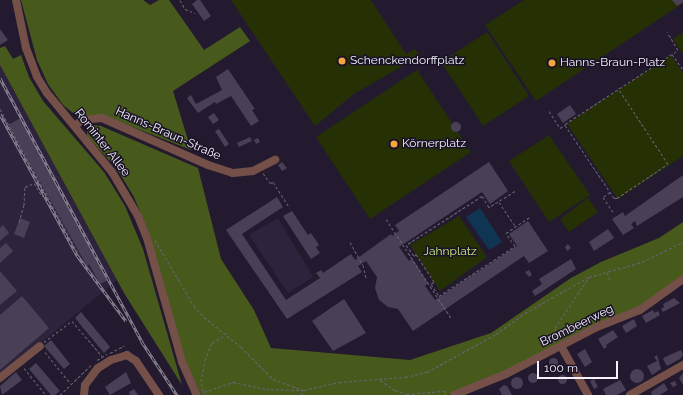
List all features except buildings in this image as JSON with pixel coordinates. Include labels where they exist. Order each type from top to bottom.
[{"type":"street","name":"Rominter Allee","points":[[16,0],[31,64],[47,93],[112,172],[138,216],[147,238],[182,362],[201,393]]},
{"type":"street","name":"Hanns-Braun-Straße","points":[[75,126],[82,120],[102,118],[216,169],[240,173],[259,168],[275,160]]},
{"type":"street","name":"Brombeerweg","points":[[454,395],[500,377],[597,327],[640,310],[683,279]]},
{"type":"street","points":[[0,378],[40,346]]},
{"type":"street","points":[[561,346],[588,395]]},
{"type":"street","points":[[84,395],[85,385],[94,372],[111,360],[127,355],[136,361],[159,395]]},
{"type":"street","points":[[630,395],[683,365]]},
{"type":"path","points":[[180,0],[185,9],[195,13]]},
{"type":"path","points":[[548,111],[560,128],[618,88],[678,50],[667,32]]},
{"type":"path","points":[[672,53],[683,70]]},
{"type":"path","points":[[565,125],[614,198],[617,198],[668,164],[618,88]]},
{"type":"path","points":[[0,109],[80,255]]},
{"type":"path","points":[[259,168],[289,207]]},
{"type":"path","points":[[19,222],[24,205],[25,187],[34,183],[42,196],[47,193]]},
{"type":"path","points":[[404,245],[482,196],[489,207],[515,191]]},
{"type":"path","points":[[610,192],[603,197],[613,212]]},
{"type":"path","points":[[499,201],[515,227]]},
{"type":"path","points":[[439,297],[515,246],[506,233],[531,216]]},
{"type":"path","points":[[386,219],[439,297]]},
{"type":"path","points":[[151,235],[167,256],[194,306],[272,379],[304,390]]},
{"type":"path","points":[[350,242],[363,265],[366,278]]},
{"type":"path","points":[[225,335],[212,343],[205,360],[201,381],[201,393],[233,382],[266,390],[304,390],[339,382],[380,380],[426,372],[489,338],[525,313],[589,277],[642,262],[683,242]]},
{"type":"path","points":[[406,244],[414,256],[416,254],[434,282],[431,284],[451,318]]},
{"type":"path","points":[[606,272],[610,280]]},
{"type":"path","points":[[552,339],[558,336],[555,328],[589,277]]},
{"type":"path","points":[[70,383],[40,346],[72,321],[102,356]]},
{"type":"path","points":[[60,395],[70,383],[102,356],[124,346]]},
{"type":"path","points":[[19,362],[46,395]]},
{"type":"path","points":[[380,380],[395,390],[407,394],[445,391],[446,395]]},
{"type":"path","points":[[301,395],[304,390]]},
{"type":"shaded area","points":[[0,65],[117,280],[0,377]]},
{"type":"shaded area","points":[[278,218],[313,277],[288,293],[249,235]]},
{"type":"green space","points":[[21,0],[143,0],[150,5],[159,0],[169,0],[204,50],[240,27],[250,41],[173,91],[191,150],[102,115],[77,116],[63,105],[48,84],[37,60]]},
{"type":"green space","name":"Schenckendorffplatz","points":[[231,0],[371,0],[406,54],[415,49],[420,56],[354,94],[315,126]]},
{"type":"green space","name":"Hanns-Braun-Platz","points":[[524,0],[683,0],[683,3],[536,101],[485,25]]},
{"type":"green space","points":[[487,32],[529,96],[483,126],[441,62]]},
{"type":"green space","points":[[683,32],[683,54],[673,39]]},
{"type":"green space","points":[[5,46],[13,59],[21,55],[29,77],[43,101],[104,172],[125,206],[143,249],[182,385],[124,293],[0,65],[0,48]]},
{"type":"green space","points":[[671,55],[683,73],[683,156],[618,199],[567,124]]},
{"type":"green space","name":"Körnerplatz","points":[[417,70],[471,152],[370,219],[316,137]]},
{"type":"green space","points":[[92,125],[101,126],[198,168],[221,259],[254,310],[271,348],[410,360],[491,333],[571,278],[601,262],[659,238],[683,222],[683,276],[648,302],[511,369],[448,395],[201,395],[185,360],[148,231],[134,197],[117,169],[87,136],[87,128]]},
{"type":"green space","points":[[549,135],[590,195],[549,222],[509,161]]},
{"type":"green space","points":[[588,198],[598,212],[569,232],[560,219]]},
{"type":"green space","name":"Jahnplatz","points":[[459,216],[487,257],[440,291],[410,245]]},
{"type":"water","points":[[480,208],[502,242],[489,250],[466,217]]},
{"type":"railway","points":[[0,78],[142,342],[177,395]]},
{"type":"railway","points":[[0,114],[77,255],[126,321]]},
{"type":"place","name":"Schenckendorffplatz","points":[[342,61]]},
{"type":"place","name":"Hanns-Braun-Platz","points":[[552,63]]},
{"type":"place","name":"Körnerplatz","points":[[394,144]]}]
